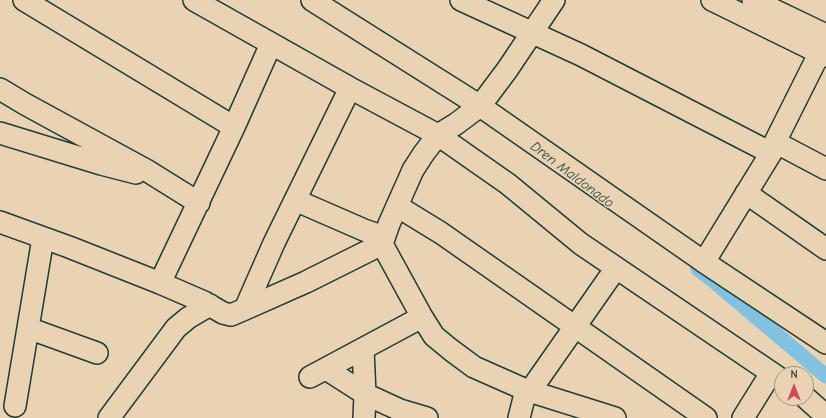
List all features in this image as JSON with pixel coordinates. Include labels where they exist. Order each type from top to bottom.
[{"type":"street","points":[[24,0],[234,127]]},
{"type":"street","points":[[194,0],[350,88],[438,135],[508,184],[581,244],[774,376]]},
{"type":"street","points":[[312,0],[480,106],[704,262],[826,343]]},
{"type":"street","points":[[461,0],[581,55],[773,148],[826,169]]},
{"type":"street","points":[[0,222],[160,283],[204,302],[223,313],[231,315],[306,282],[383,240],[413,170],[424,153],[438,135],[480,106],[507,70],[554,0]]},
{"type":"street","points":[[712,0],[825,46]]},
{"type":"street","points":[[753,0],[825,46]]},
{"type":"street","points":[[160,283],[199,203],[271,44]]},
{"type":"street","points":[[704,262],[773,148],[825,46]]},
{"type":"street","points":[[245,309],[274,243],[350,88]]},
{"type":"street","points":[[0,89],[146,170],[199,203]]},
{"type":"street","points":[[0,133],[129,172],[139,173],[146,170]]},
{"type":"street","points":[[746,193],[826,249]]},
{"type":"street","points":[[295,200],[364,230],[383,240],[422,318],[434,336],[468,363],[528,390],[615,418]]},
{"type":"street","points":[[397,206],[441,233],[706,418]]},
{"type":"street","points":[[15,406],[43,238]]},
{"type":"street","points":[[519,418],[528,390],[575,327],[616,268]]},
{"type":"street","points":[[109,418],[176,328],[188,318],[210,305]]},
{"type":"street","points":[[422,318],[318,373],[400,410],[427,418]]},
{"type":"street","points":[[28,328],[97,353]]},
{"type":"street","points":[[363,349],[365,394],[364,418]]},
{"type":"street","points":[[743,418],[774,379]]},
{"type":"street","points":[[814,405],[826,416]]},
{"type":"waterway","name":"Dren Maldonado","points":[[698,269],[826,376]]}]
